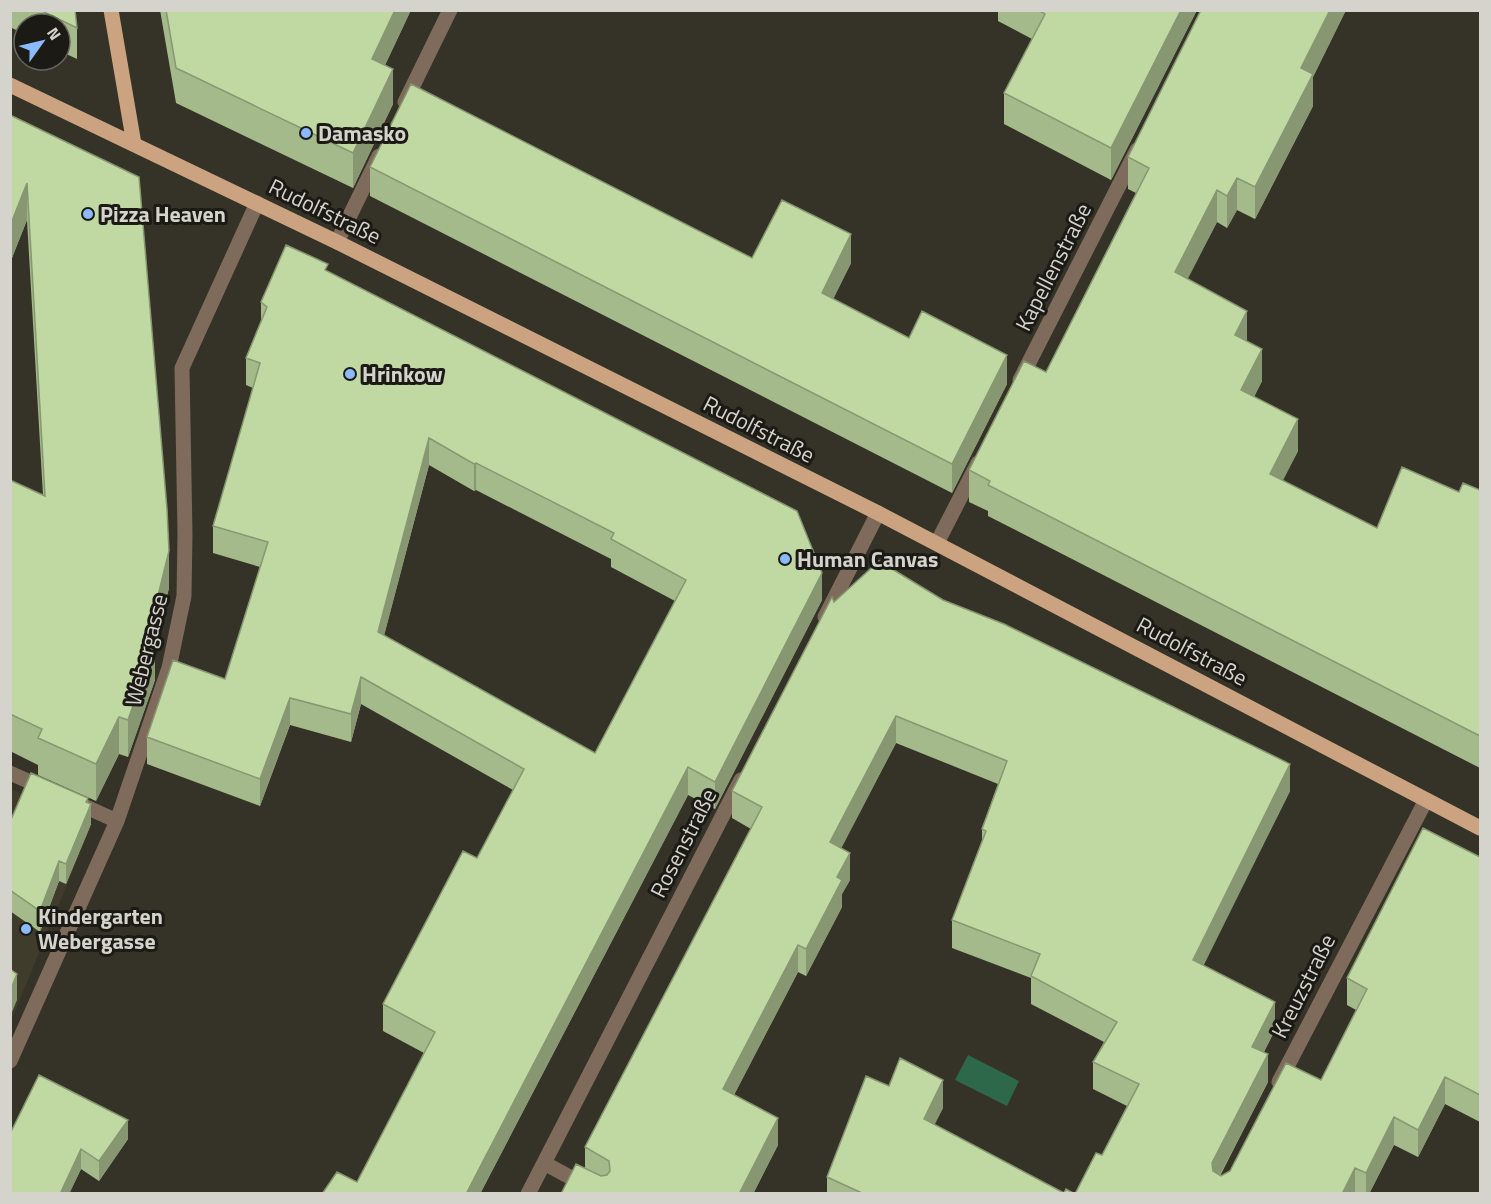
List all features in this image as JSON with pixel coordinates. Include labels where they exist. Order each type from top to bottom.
[{"type":"main road","points":[[111,10],[134,144]]},
{"type":"main road","name":"Rudolfstraße","points":[[10,85],[337,242],[938,543],[1480,828]]},
{"type":"street","points":[[397,119],[450,10]]},
{"type":"street","points":[[337,242],[387,140]]},
{"type":"street","name":"Kapellenstraße","points":[[1011,399],[1141,142]]},
{"type":"street","name":"Webergasse","points":[[10,1061],[117,821],[170,668],[184,596],[182,369],[257,203]]},
{"type":"street","points":[[938,543],[984,452]]},
{"type":"street","points":[[818,632],[878,513]]},
{"type":"street","name":"Rosenstraße","points":[[528,1194],[746,770]]},
{"type":"street","points":[[10,773],[117,821]]},
{"type":"street","name":"Kreuzstraße","points":[[1270,1100],[1426,800]]},
{"type":"street","points":[[544,1163],[601,1194]]},
{"type":"shaded area","points":[[11,789],[92,824],[11,1021]]},
{"type":"shaded area","points":[[968,1055],[1019,1081],[1007,1106],[955,1080]]},
{"type":"building","points":[[40,10],[75,10],[77,28],[72,26],[72,12]]},
{"type":"building","points":[[166,10],[395,10],[372,59],[393,69],[353,153],[176,68]]},
{"type":"building","points":[[1038,10],[1181,10],[1111,148],[1004,93],[1045,14]]},
{"type":"building","points":[[1201,10],[1330,10],[1301,68],[1313,74],[1255,187],[1237,178],[1227,196],[1217,190],[1175,272],[1247,311],[1235,335],[1262,349],[1241,390],[1298,419],[1270,474],[1377,528],[1402,467],[1459,492],[1463,483],[1480,490],[1480,736],[988,485],[990,481],[969,470],[1024,361],[1046,372],[1149,168],[1128,157]]},
{"type":"building","points":[[411,84],[752,258],[782,200],[851,234],[822,293],[909,338],[922,311],[1007,355],[952,464],[370,167]]},
{"type":"building","points":[[10,115],[139,177],[169,551],[147,640],[155,643],[128,720],[119,717],[96,764],[38,738],[42,729],[10,714],[10,480],[45,496],[27,183],[10,226]]},
{"type":"building","points":[[286,245],[328,264],[325,270],[797,511],[822,573],[715,782],[688,767],[466,1194],[322,1194],[337,1172],[357,1182],[435,1032],[383,1004],[463,851],[477,858],[524,769],[361,677],[351,714],[290,698],[260,779],[147,737],[173,660],[225,679],[268,542],[213,526],[260,363],[246,358],[267,307],[261,302]],"holes":[[[429,438],[474,464],[614,533],[611,539],[686,580],[595,753],[378,632]]]},
{"type":"building","points":[[879,561],[943,600],[1004,624],[1290,764],[1193,960],[1275,1002],[1252,1047],[1268,1054],[1212,1163],[1213,1171],[1221,1176],[1230,1171],[1286,1063],[1321,1080],[1367,989],[1347,978],[1423,828],[1480,857],[1480,1095],[1445,1077],[1418,1130],[1394,1117],[1366,1173],[1355,1168],[1342,1194],[1075,1194],[1096,1153],[1102,1155],[1139,1084],[1093,1062],[1117,1022],[1031,976],[1040,954],[952,920],[986,831],[982,829],[1007,761],[896,716],[830,842],[850,853],[837,877],[842,880],[806,949],[798,945],[723,1089],[778,1118],[739,1194],[561,1194],[576,1164],[601,1176],[607,1175],[610,1171],[609,1161],[585,1147],[762,807],[732,791],[832,597],[834,602]]},
{"type":"building","points":[[31,773],[88,798],[86,802],[91,804],[66,864],[59,861],[40,911],[10,890],[10,822]]},
{"type":"building","points":[[10,969],[17,974],[10,991]]},
{"type":"building","points":[[900,1058],[943,1080],[924,1119],[1064,1193],[1066,1189],[1075,1194],[864,1194],[827,1177],[866,1076],[889,1086]]},
{"type":"building","points":[[39,1075],[128,1120],[99,1161],[81,1149],[60,1194],[10,1194],[10,1134]]},
{"type":"place","name":"Damasko","points":[[306,133]]},
{"type":"place","name":"Pizza Heaven","points":[[88,214]]},
{"type":"place","name":"Hrinkow","points":[[350,374]]},
{"type":"place","name":"Human Canvas","points":[[785,559]]},
{"type":"place","name":"Kindergarten Webergasse","points":[[26,929]]}]
